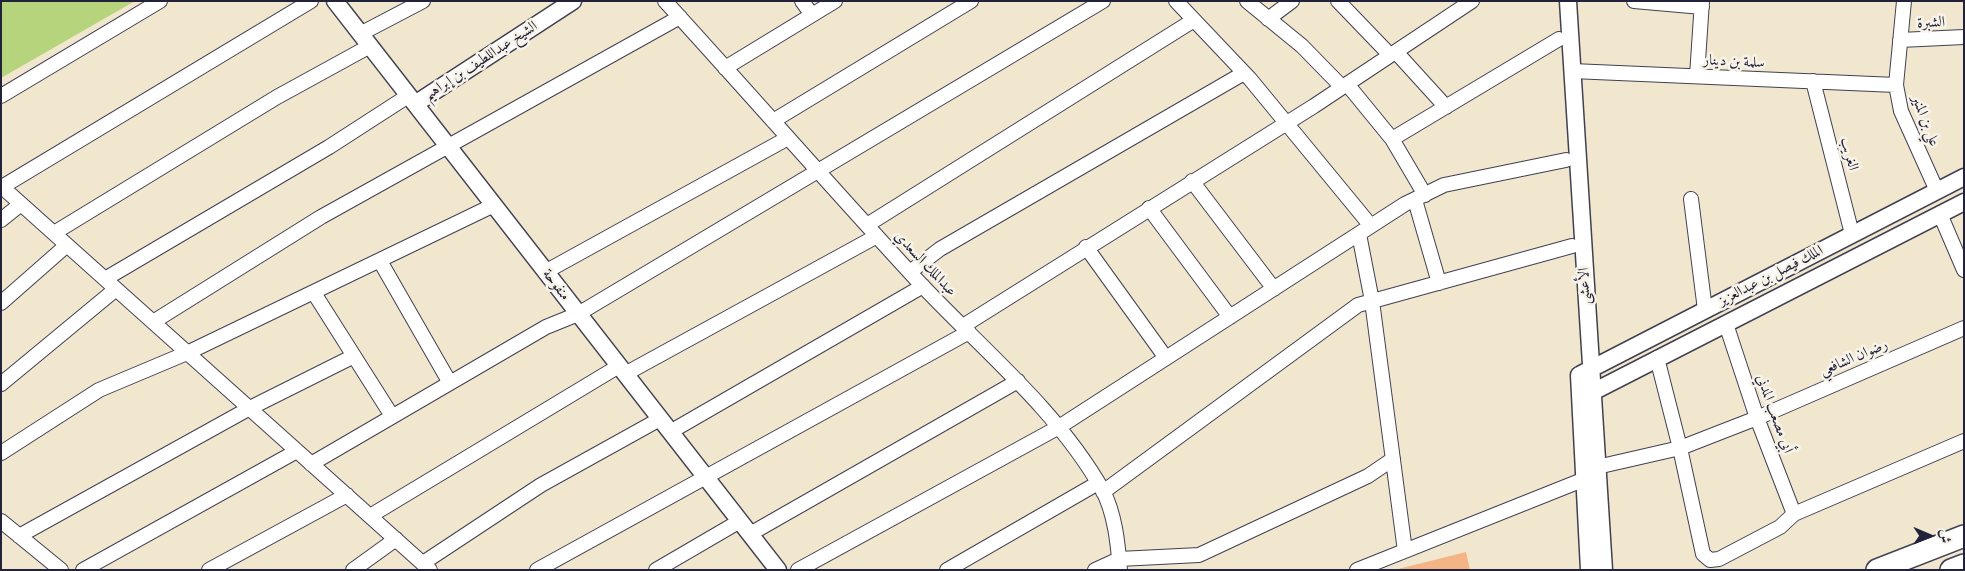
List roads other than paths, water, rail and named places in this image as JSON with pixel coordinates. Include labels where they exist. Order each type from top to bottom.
[{"type":"main road","points":[[1877,570],[1964,536]]},
{"type":"main road","points":[[1951,570],[1964,565]]},
{"type":"street","points":[[1,96],[160,1]]},
{"type":"street","points":[[311,1],[2,186],[426,567],[542,485],[660,419]]},
{"type":"street","name":"منفوحة","points":[[335,1],[778,570]]},
{"type":"street","points":[[54,233],[277,97],[423,1]]},
{"type":"street","name":"الشيخ عبداللطيف بن إبراهيم","points":[[411,100],[573,1]]},
{"type":"street","name":"عبدالملك السعدي","points":[[665,1],[922,286],[1018,381],[1075,446],[1101,487],[1117,537],[1119,564]]},
{"type":"street","points":[[802,1],[812,15]]},
{"type":"street","points":[[725,68],[835,1]]},
{"type":"street","points":[[773,121],[971,1]]},
{"type":"street","points":[[311,464],[546,327],[578,314],[1103,1]]},
{"type":"street","points":[[1176,1],[1244,73],[1371,226]]},
{"type":"street","points":[[1247,1],[1302,46],[1344,86],[1392,139],[1420,197],[1439,283]]},
{"type":"street","points":[[1268,19],[1292,1]]},
{"type":"street","points":[[1338,1],[1446,107]]},
{"type":"street","points":[[536,570],[966,329],[1086,247],[1344,86],[1393,54],[1458,6],[1472,1]]},
{"type":"street","name":"الأعشى","points":[[1557,1],[1572,246],[1585,372]]},
{"type":"street","name":"الأعشى","points":[[1568,1],[1586,396],[1589,570]]},
{"type":"street","points":[[1634,1],[1702,4],[1697,76]]},
{"type":"street","name":"علي بن المنير","points":[[1904,1],[1896,85],[1901,111],[1937,191]]},
{"type":"street","points":[[153,322],[321,217],[447,145],[680,17]]},
{"type":"street","points":[[867,225],[1194,20]]},
{"type":"street","name":"الشبرة","points":[[1900,40],[1964,37]]},
{"type":"street","points":[[1392,139],[1559,40]]},
{"type":"street","name":"سلمة بن دينار","points":[[1572,71],[1896,85]]},
{"type":"street","points":[[910,272],[940,249],[1244,73]]},
{"type":"street","name":"الغريب","points":[[1813,81],[1852,234]]},
{"type":"street","points":[[105,279],[411,100]]},
{"type":"street","points":[[546,272],[788,138]]},
{"type":"street","points":[[798,570],[1058,427],[1371,226],[1420,197],[1444,185],[1566,160]]},
{"type":"street","name":"الملك فيصل بن عبدالعزيز","points":[[1585,372],[1964,177]]},
{"type":"street","points":[[1192,181],[1274,288]]},
{"type":"street","points":[[1691,199],[1705,310]]},
{"type":"street","name":"الملك فيصل بن عبدالعزيز","points":[[1586,396],[1964,202]]},
{"type":"street","points":[[1,220],[21,204]]},
{"type":"street","points":[[1,453],[99,390],[187,353],[494,205]]},
{"type":"street","points":[[1148,208],[1230,317]]},
{"type":"street","points":[[1940,214],[1964,270]]},
{"type":"street","points":[[1359,234],[1372,302],[1405,551]]},
{"type":"street","points":[[370,516],[622,370],[877,236]]},
{"type":"street","points":[[1,303],[67,244]]},
{"type":"street","points":[[947,570],[1101,487],[1358,305],[1572,246]]},
{"type":"street","points":[[1086,247],[1166,358]]},
{"type":"street","points":[[380,261],[450,383]]},
{"type":"street","points":[[670,432],[922,286]]},
{"type":"street","points":[[1,384],[116,289]]},
{"type":"street","points":[[314,293],[392,416]]},
{"type":"street","name":"أبي مصعب المدني","points":[[1726,324],[1757,418],[1794,514]]},
{"type":"street","name":"رضوان الشافعي","points":[[1597,467],[1680,448],[1757,418],[1964,328]]},
{"type":"street","points":[[19,536],[250,408],[354,356]]},
{"type":"street","points":[[1657,358],[1680,448],[1703,554],[1710,560],[1719,559],[1780,527],[1794,514],[1964,441]]},
{"type":"street","points":[[656,570],[745,528],[1018,381]]},
{"type":"street","name":"الأعشى","points":[[1586,396],[1597,467],[1604,570]]},
{"type":"street","points":[[83,570],[297,451]]},
{"type":"street","points":[[1095,570],[1119,564],[1199,556],[1368,476],[1392,459]]},
{"type":"street","points":[[1358,570],[1586,479]]},
{"type":"street","points":[[209,570],[347,495]]},
{"type":"street","points":[[3,525],[61,570]]},
{"type":"street","points":[[352,570],[396,539]]}]
